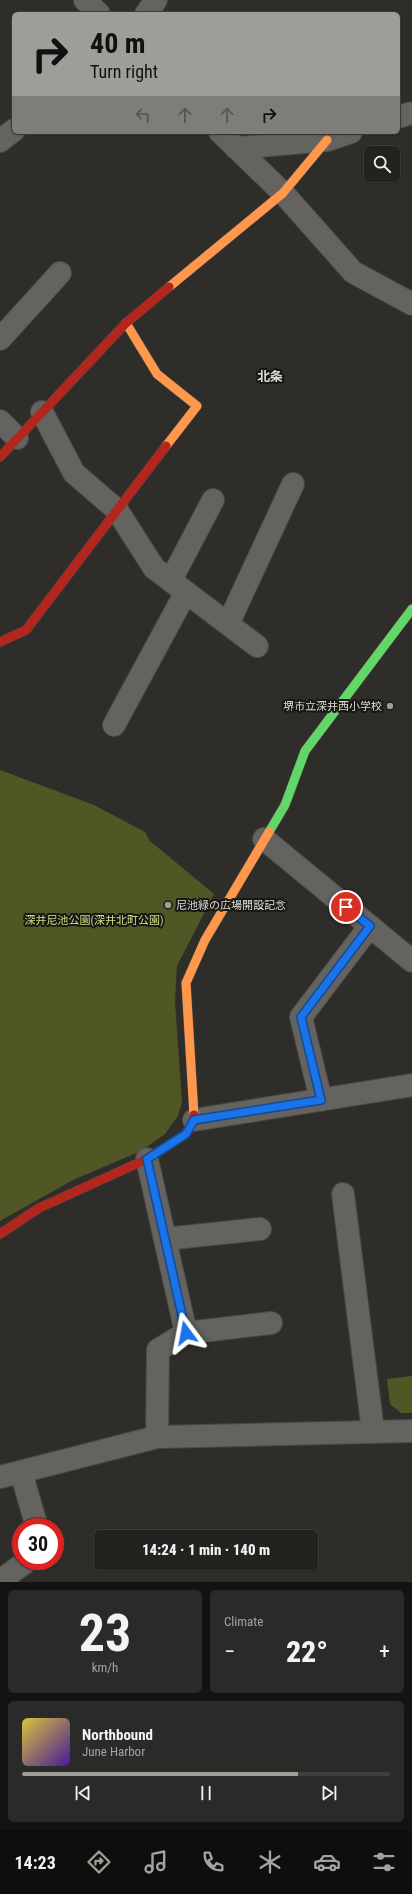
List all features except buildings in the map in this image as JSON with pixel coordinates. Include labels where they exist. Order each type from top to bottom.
[{"type":"street","points":[[85,0],[97,12]]},
{"type":"street","points":[[147,12],[156,0]]},
{"type":"street","points":[[400,116],[412,113]]},
{"type":"street","points":[[0,141],[12,132]]},
{"type":"street","points":[[222,134],[283,193],[353,272],[412,304]]},
{"type":"street","points":[[236,148],[327,140],[345,134]]},
{"type":"street","points":[[0,457],[126,323],[283,193],[327,140]]},
{"type":"street","points":[[0,339],[60,273]]},
{"type":"street","points":[[0,642],[26,630],[197,406],[157,374],[126,323]]},
{"type":"street","points":[[42,412],[74,474],[117,510],[154,568],[257,646]]},
{"type":"street","points":[[0,421],[17,438]]},
{"type":"street","points":[[228,624],[293,484]]},
{"type":"street","points":[[114,725],[179,586],[213,500]]},
{"type":"street","points":[[0,1234],[39,1208],[147,1159],[186,1134],[194,1120],[186,983],[205,940],[285,805],[305,751],[412,608]]},
{"type":"street","points":[[264,840],[412,961]]},
{"type":"street","points":[[321,1100],[301,1017],[370,926]]},
{"type":"street","points":[[194,1120],[412,1085]]},
{"type":"street","points":[[147,1159],[186,1333]]},
{"type":"street","points":[[343,1194],[373,1431]]},
{"type":"street","points":[[165,1238],[260,1229]]},
{"type":"street","points":[[157,1437],[158,1350],[186,1333],[271,1323]]},
{"type":"street","points":[[0,1477],[157,1437],[412,1431]]},
{"type":"street","points":[[21,1472],[34,1518]]},
{"type":"street","points":[[0,1581],[15,1570]]},
{"type":"green space","name":"深井尼池公園(深井北町公園)","points":[[0,770],[94,805],[145,832],[150,841],[214,894],[177,966],[175,1002],[182,1102],[178,1116],[165,1134],[141,1151],[73,1180],[0,1221]]},
{"type":"green space","points":[[412,1376],[412,1413],[401,1413],[390,1404],[387,1379]]},
{"type":"traffic: fast","points":[[269,832],[285,805],[305,751],[412,609]]},
{"type":"traffic: slow","points":[[169,287],[283,193],[327,140]]},
{"type":"traffic: slow","points":[[126,323],[157,374],[197,406],[166,446]]},
{"type":"traffic: slow","points":[[194,1115],[186,983],[205,940],[269,832]]},
{"type":"traffic: jam","points":[[0,457],[126,323],[169,287]]},
{"type":"traffic: jam","points":[[0,642],[26,630],[166,446]]},
{"type":"traffic: jam","points":[[0,1234],[39,1208],[147,1159],[186,1134],[194,1120],[194,1115]]},
{"type":"place","name":"堺市立深井西小学校","points":[[390,706]]},
{"type":"place","name":"尼池緑の広場開設記念","points":[[168,905]]},
{"type":"district","name":"北条","points":[[270,376]]},
{"type":"route","points":[[186,1333],[147,1159],[186,1134],[194,1120],[321,1100],[301,1017],[370,926],[346,907]]}]
